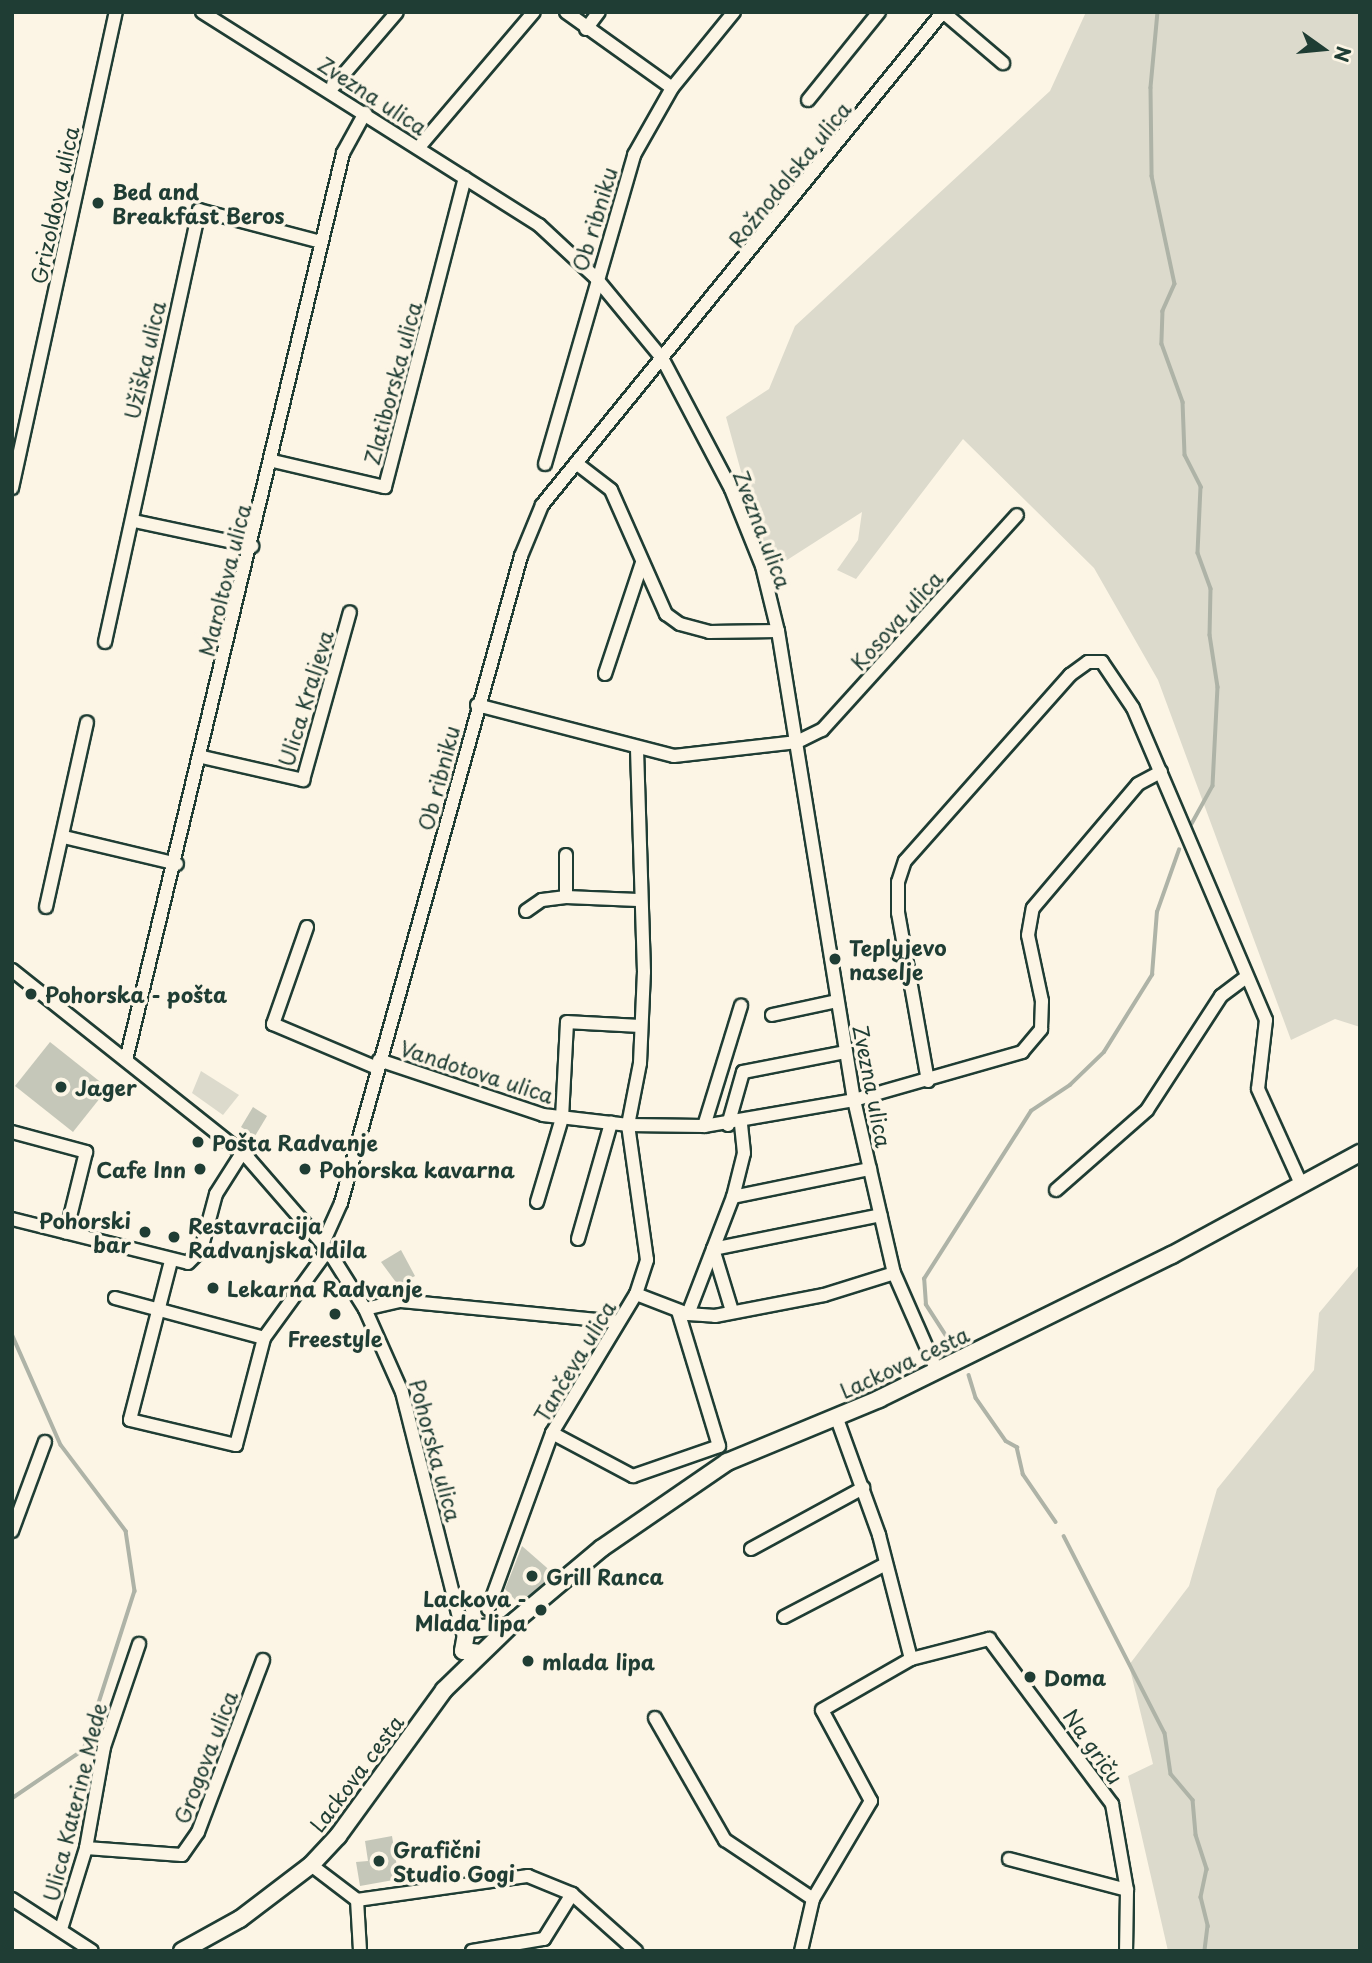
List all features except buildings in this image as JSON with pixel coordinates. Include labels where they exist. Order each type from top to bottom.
[{"type":"street","name":"Grizoldova ulica","points":[[12,488],[116,12]]},
{"type":"street","name":"Zvezna ulica","points":[[202,12],[331,89],[539,225],[596,278],[662,358],[731,489],[762,566],[778,631],[854,1100],[894,1273],[937,1371]]},
{"type":"street","points":[[331,89],[397,12]]},
{"type":"street","points":[[419,147],[534,12]]},
{"type":"street","points":[[566,12],[586,29],[672,88]]},
{"type":"street","points":[[586,29],[599,12]]},
{"type":"street","name":"Ob ribniku","points":[[545,464],[596,278],[634,155],[672,88],[734,12]]},
{"type":"street","points":[[808,100],[878,12]]},
{"type":"street","points":[[943,12],[1003,63]]},
{"type":"street","name":"Rožnodolska ulica","points":[[662,358],[943,12]]},
{"type":"street","name":"Maroltova ulica","points":[[127,1060],[177,864],[273,461],[320,242],[343,153],[365,113]]},
{"type":"street","name":"Zlatiborska ulica","points":[[273,461],[385,487],[465,178]]},
{"type":"street","name":"Užiška ulica","points":[[105,642],[134,521],[146,435],[199,210],[320,242]]},
{"type":"street","name":"Ob ribniku","points":[[326,1247],[341,1203],[477,705],[530,530],[576,463],[662,358]]},
{"type":"street","points":[[576,463],[611,490],[657,601],[680,624],[741,635],[778,631]]},
{"type":"street","name":"Kosova ulica","points":[[797,742],[822,730],[1017,515]]},
{"type":"street","points":[[134,521],[252,545]]},
{"type":"street","points":[[605,674],[642,562]]},
{"type":"street","name":"Ulica Kraljeva","points":[[202,757],[303,780],[350,612]]},
{"type":"street","points":[[928,1081],[898,913],[898,882],[905,861],[1004,746],[1088,662],[1102,662],[1115,676],[1161,772],[1266,1020],[1258,1089],[1262,1104],[1301,1184]]},
{"type":"street","points":[[477,705],[637,750],[674,756],[797,742]]},
{"type":"street","points":[[46,907],[64,837],[87,722]]},
{"type":"street","name":"Tančeva ulica","points":[[488,1609],[552,1433],[636,1294],[647,1260],[628,1125],[640,1063],[639,1026],[644,972],[638,900],[637,750]]},
{"type":"street","name":"Vandotova ulica","points":[[307,928],[273,1024],[378,1064],[562,1118],[628,1125],[734,1124],[854,1100],[928,1081],[1032,1045],[1041,1029],[1042,1001],[1028,935],[1033,908],[1138,783],[1161,772]]},
{"type":"street","points":[[64,837],[177,864]]},
{"type":"street","points":[[566,855],[566,897]]},
{"type":"street","points":[[526,911],[542,900],[566,897],[638,900]]},
{"type":"street","name":"Pohorska ulica","points":[[12,970],[242,1153],[326,1247],[365,1309],[414,1430],[457,1608],[475,1638]]},
{"type":"street","points":[[1056,1190],[1147,1110],[1222,996],[1246,977]]},
{"type":"street","points":[[772,1015],[837,1001]]},
{"type":"street","points":[[704,1126],[741,1006]]},
{"type":"street","points":[[537,1202],[562,1118],[567,1022],[639,1026]]},
{"type":"street","points":[[552,1433],[633,1476],[719,1446],[683,1312],[713,1249],[733,1197],[744,1153],[734,1124],[743,1072],[846,1052]]},
{"type":"street","points":[[578,1239],[611,1123]]},
{"type":"street","points":[[12,1132],[86,1152],[66,1233]]},
{"type":"street","points":[[12,1219],[171,1261],[195,1259],[216,1194],[242,1153]]},
{"type":"street","name":"Lackova cesta","points":[[183,1951],[280,1893],[338,1836],[475,1638],[509,1626],[602,1548],[727,1462],[937,1371],[1172,1255],[1360,1153]]},
{"type":"street","points":[[733,1197],[870,1169]]},
{"type":"street","points":[[713,1249],[881,1215]]},
{"type":"street","points":[[171,1261],[130,1420],[236,1445],[264,1338],[326,1247]]},
{"type":"street","points":[[713,1249],[733,1311]]},
{"type":"street","points":[[636,1294],[683,1312],[733,1311],[824,1295],[894,1273]]},
{"type":"street","points":[[114,1298],[264,1338]]},
{"type":"street","points":[[365,1309],[401,1301],[618,1322]]},
{"type":"street","points":[[836,1416],[863,1488],[911,1659]]},
{"type":"street","points":[[12,1531],[45,1442]]},
{"type":"street","points":[[751,1549],[863,1488]]},
{"type":"street","points":[[784,1617],[886,1564]]},
{"type":"street","name":"Na griču","points":[[801,1951],[813,1899],[870,1801],[822,1710],[911,1659],[989,1639],[1112,1804],[1127,1890],[1126,1951]]},
{"type":"street","name":"Ulica Katerine Mede","points":[[61,1929],[86,1848],[104,1747],[139,1644]]},
{"type":"street","name":"Grogova ulica","points":[[86,1848],[182,1855],[198,1832],[263,1660]]},
{"type":"street","points":[[655,1718],[725,1840],[813,1899]]},
{"type":"street","points":[[1009,1859],[1127,1890]]},
{"type":"street","points":[[311,1864],[357,1900],[527,1876],[572,1894],[636,1951]]},
{"type":"street","points":[[472,1951],[544,1939],[572,1894]]},
{"type":"street","points":[[12,1899],[92,1951]]},
{"type":"street","points":[[357,1900],[360,1951]]},
{"type":"shaded area","points":[[1086,12],[1360,12],[1360,1027],[1335,1019],[1291,1040],[1158,680],[1094,568],[963,439],[856,579],[837,570],[858,540],[862,512],[773,569],[726,417],[769,389],[795,326],[1050,91]]},
{"type":"shaded area","points":[[201,1071],[239,1095],[223,1115],[192,1093]]},
{"type":"shaded area","points":[[1360,1264],[1360,1951],[1168,1951],[1128,1776],[1153,1764],[1129,1665],[1189,1586],[1217,1489],[1314,1370],[1319,1313]]},
{"type":"waterway","points":[[1158,12],[1151,88],[1152,176],[1175,284],[1163,311],[1162,344],[1183,402],[1185,455],[1201,487],[1198,553],[1211,589],[1210,635],[1218,687],[1213,786],[1192,824]]},
{"type":"waterway","points":[[953,1347],[926,1305],[924,1279],[1031,1111],[1070,1085],[1104,1052],[1152,975],[1157,912],[1179,850]]},
{"type":"waterway","points":[[12,1334],[61,1445],[126,1531],[135,1591],[84,1750],[12,1799]]},
{"type":"waterway","points":[[969,1375],[976,1398],[1006,1441],[1017,1447],[1023,1474],[1056,1522]]},
{"type":"waterway","points":[[1064,1536],[1165,1733],[1171,1774],[1193,1800],[1196,1835],[1207,1869],[1201,1897],[1208,1926],[1205,1951]]},
{"type":"place","name":"Bed and Breakfast Beros","points":[[98,203]]},
{"type":"place","name":"Teplyjevo naselje","points":[[835,959]]},
{"type":"place","name":"Pohorska - pošta","points":[[31,994]]},
{"type":"place","name":"Jager","points":[[61,1087]]},
{"type":"place","name":"Pošta Radvanje","points":[[198,1142]]},
{"type":"place","name":"Cafe Inn","points":[[200,1169]]},
{"type":"place","name":"Pohorska kavarna","points":[[305,1169]]},
{"type":"place","name":"Pohorski bar","points":[[145,1232]]},
{"type":"place","name":"Restavracija Radvanjska Idila","points":[[174,1237]]},
{"type":"place","name":"Lekarna Radvanje","points":[[213,1288]]},
{"type":"place","name":"Freestyle","points":[[335,1314]]},
{"type":"place","name":"Grill Ranca","points":[[532,1576]]},
{"type":"place","name":"Lackova - Mlada lipa","points":[[541,1610]]},
{"type":"place","name":"mlada lipa","points":[[528,1661]]},
{"type":"place","name":"Doma","points":[[1030,1677]]},
{"type":"place","name":"Grafični Studio Gogi","points":[[379,1861]]}]
